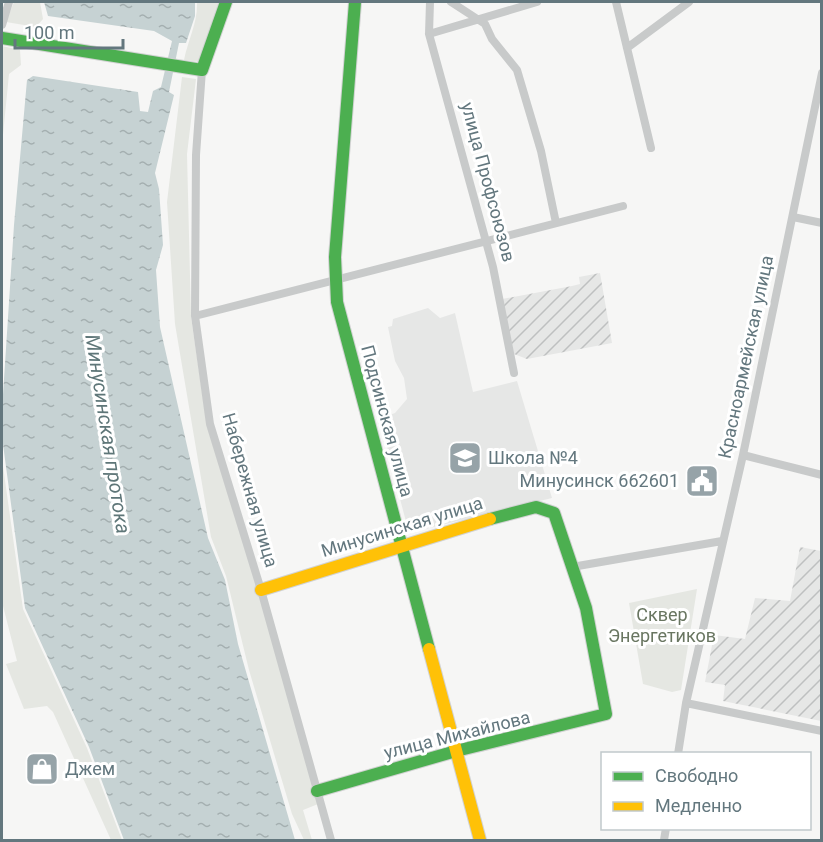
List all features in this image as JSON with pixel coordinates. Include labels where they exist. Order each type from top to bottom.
[{"type":"street","points":[[2,25],[9,2]]},
{"type":"street","name":"Набережная улица","points":[[226,2],[196,70],[195,316],[210,424],[261,590],[331,840]]},
{"type":"street","name":"Подсинская улица","points":[[356,2],[335,257],[337,302],[480,840]]},
{"type":"street","name":"улица Профсоюзов","points":[[430,2],[429,34],[486,240],[514,373]]},
{"type":"street","points":[[451,2],[485,24],[492,39],[517,70],[541,151],[556,223]]},
{"type":"street","points":[[429,34],[537,2]]},
{"type":"street","points":[[616,2],[651,148]]},
{"type":"street","points":[[627,48],[689,2]]},
{"type":"street","points":[[5,39],[196,70]]},
{"type":"street","name":"Красноармейская улица","points":[[678,752],[722,541],[743,455],[822,73]]},
{"type":"street","points":[[195,316],[336,282],[486,240],[623,206]]},
{"type":"street","points":[[793,216],[822,223]]},
{"type":"street","points":[[743,455],[822,475]]},
{"type":"street","name":"Минусинская улица","points":[[261,590],[460,526],[536,507],[554,513],[572,567]]},
{"type":"street","points":[[572,567],[722,541]]},
{"type":"street","name":"улица Михайлова","points":[[317,791],[456,751],[606,714],[586,608],[572,567]]},
{"type":"street","points":[[687,703],[822,731]]},
{"type":"shaded area","points":[[600,273],[612,343],[527,359],[514,354],[502,299],[580,284],[579,277]]},
{"type":"shaded area","name":"Школа №4","points":[[428,308],[440,318],[455,313],[473,392],[517,381],[552,498],[409,533],[379,419],[395,413],[407,399],[404,378],[395,361],[388,327],[392,326],[393,319]]},
{"type":"shaded area","points":[[800,547],[821,551],[821,721],[723,701],[725,685],[705,682],[714,635],[745,639],[755,598],[790,601]]},
{"type":"green space","points":[[14,2],[40,2],[43,19],[36,27],[6,22]]},
{"type":"green space","points":[[197,2],[220,2],[200,62],[184,60],[194,24]]},
{"type":"green space","points":[[2,46],[20,50],[21,65],[9,74],[2,145]]},
{"type":"green space","points":[[182,77],[196,79],[187,154],[191,317],[207,426],[258,591],[318,804],[303,810],[312,840],[304,840],[292,814],[249,670],[226,576],[211,537],[175,324],[167,202]]},
{"type":"green space","points":[[2,459],[23,609],[87,748],[122,840],[111,840],[53,712],[47,706],[24,709],[6,664],[17,661],[2,602]]},
{"type":"green space","name":"Сквер Энергетиков","points":[[697,589],[681,690],[672,692],[643,684],[629,603]]},
{"type":"water","name":"Минусинская протока","points":[[44,2],[195,2],[195,16],[186,43],[179,43],[169,92],[174,95],[155,173],[159,189],[163,245],[156,270],[160,327],[208,538],[225,580],[238,644],[295,840],[124,840],[89,747],[25,608],[2,437],[2,410],[14,225],[27,80],[33,76],[138,92],[140,111],[148,112],[153,91],[161,87],[172,41],[154,31],[48,16]]},
{"type":"traffic: fast","points":[[2,38],[202,70],[226,2]]},
{"type":"traffic: fast","points":[[355,2],[335,257],[337,302],[429,649]]},
{"type":"traffic: fast","points":[[317,791],[456,751],[606,714],[586,608],[554,513],[536,507],[490,519]]},
{"type":"traffic: slow","points":[[261,590],[490,519]]},
{"type":"traffic: slow","points":[[429,649],[480,840]]},
{"type":"place","name":"Школа №4","points":[[465,458]]},
{"type":"place","name":"Минусинск 662601","points":[[702,481]]},
{"type":"place","name":"Джем","points":[[42,769]]}]
